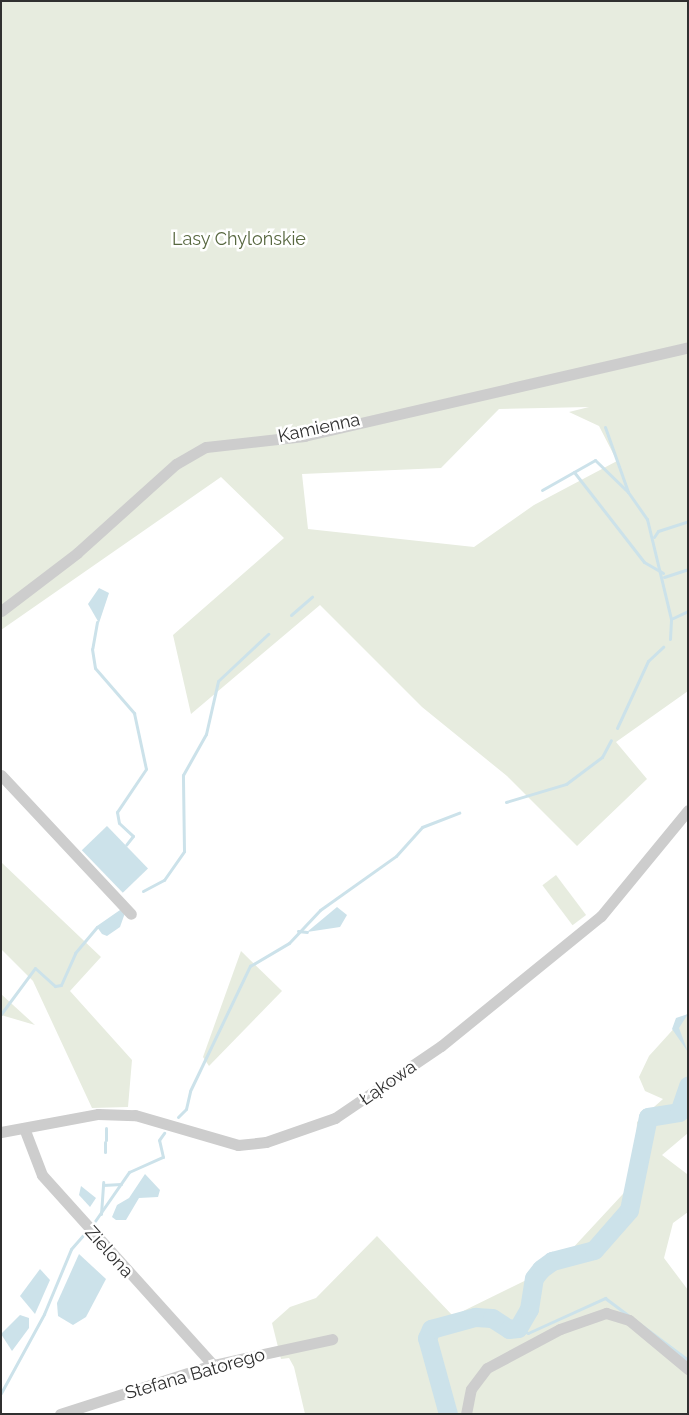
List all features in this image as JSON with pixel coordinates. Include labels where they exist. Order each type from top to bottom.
[{"type":"street","name":"Kamienna","points":[[1,612],[77,553],[176,464],[206,446],[304,436],[688,347]]},
{"type":"street","points":[[1,775],[131,914]]},
{"type":"street","name":"Łąkowa","points":[[1,1132],[98,1114],[135,1115],[238,1145],[266,1142],[335,1118],[441,1046],[601,916],[688,810]]},
{"type":"street","name":"Zielona","points":[[24,1128],[29,1149],[53,1189],[213,1365]]},
{"type":"street","points":[[466,1414],[471,1390],[487,1368],[560,1329],[606,1313],[629,1320],[688,1369]]},
{"type":"street","name":"Stefana Batorego","points":[[60,1414],[213,1365],[332,1339]]},
{"type":"green space","name":"Lasy Chylońskie","points":[[1,1],[688,1],[688,691],[616,742],[647,779],[577,846],[507,776],[422,707],[320,605],[191,714],[173,635],[284,538],[221,477],[1,630]],"holes":[[[589,407],[569,412],[599,426],[617,461],[534,505],[474,547],[308,529],[302,474],[441,468],[499,409]]]},
{"type":"green space","points":[[1,862],[101,957],[70,991],[132,1060],[128,1107],[92,1108],[33,981],[1,949]]},
{"type":"green space","points":[[556,875],[586,915],[573,925],[542,885]]},
{"type":"green space","points":[[241,951],[282,991],[209,1066],[203,1057]]},
{"type":"green space","points":[[1,994],[35,1025],[1,1015]]},
{"type":"green space","points":[[688,1013],[688,1133],[662,1155],[687,1174],[688,1181],[688,1212],[673,1223],[664,1258],[688,1290],[688,1414],[305,1414],[294,1367],[289,1358],[281,1359],[272,1323],[290,1307],[316,1298],[377,1236],[453,1316],[557,1265],[635,1181],[637,1122],[663,1099],[645,1091],[639,1077],[649,1056]]},
{"type":"water","points":[[99,588],[109,593],[99,623],[88,604]]},
{"type":"water","points":[[107,826],[148,868],[123,893],[82,850]]},
{"type":"water","points":[[337,907],[347,915],[340,927],[307,932]]},
{"type":"water","points":[[121,910],[125,913],[120,927],[107,936],[102,934],[97,927]]},
{"type":"water","points":[[688,1014],[679,1028],[688,1052],[672,1029],[676,1018]]},
{"type":"water","points":[[688,1079],[679,1115],[660,1115],[659,1109],[679,1109]]},
{"type":"water","points":[[145,1174],[160,1190],[158,1197],[139,1198],[126,1220],[116,1220],[112,1217],[117,1205],[129,1198]]},
{"type":"water","points":[[81,1186],[96,1198],[90,1207],[79,1195]]},
{"type":"water","points":[[79,1254],[106,1279],[86,1317],[73,1325],[58,1316],[57,1303]]},
{"type":"water","points":[[40,1269],[50,1280],[35,1314],[20,1296]]},
{"type":"water","points":[[20,1315],[29,1318],[29,1328],[12,1351],[1,1334]]},
{"type":"waterway","points":[[605,427],[628,492],[647,519],[671,619]]},
{"type":"waterway","points":[[542,490],[595,460],[628,492]]},
{"type":"waterway","points":[[574,472],[644,562],[663,573]]},
{"type":"waterway","points":[[654,537],[658,531],[688,521]]},
{"type":"waterway","points":[[664,577],[688,569]]},
{"type":"waterway","points":[[291,615],[312,597]]},
{"type":"waterway","points":[[670,639],[671,619],[688,611]]},
{"type":"waterway","points":[[97,622],[92,649],[95,668],[134,713],[146,769],[117,812],[119,823],[133,836],[126,845]]},
{"type":"waterway","points":[[143,891],[164,880],[184,851],[183,775],[206,734],[218,681],[268,634]]},
{"type":"waterway","points":[[617,728],[648,661],[663,647]]},
{"type":"waterway","points":[[506,802],[566,784],[602,757],[611,740]]},
{"type":"waterway","points":[[178,1117],[186,1109],[190,1091],[250,966],[289,943],[320,910],[396,856],[422,827],[459,813]]},
{"type":"waterway","points":[[1,1014],[35,968],[55,986],[61,985],[75,953],[97,927],[121,910]]},
{"type":"waterway","points":[[298,931],[307,932]]},
{"type":"waterway","points":[[448,1414],[427,1338],[431,1329],[475,1317],[492,1318],[509,1329],[518,1328],[529,1309],[534,1278],[541,1269],[552,1261],[594,1250],[629,1210],[648,1117],[679,1112],[688,1086]]},
{"type":"waterway","points":[[106,1128],[106,1140]]},
{"type":"waterway","points":[[95,1221],[129,1172],[163,1157],[159,1140],[164,1133]]},
{"type":"waterway","points":[[105,1142],[105,1152]]},
{"type":"waterway","points":[[101,1214],[103,1182]]},
{"type":"waterway","points":[[103,1185],[121,1184]]},
{"type":"waterway","points":[[1,1393],[44,1314],[71,1249],[85,1233]]},
{"type":"waterway","points":[[518,1328],[528,1333],[605,1298],[688,1360]]}]
